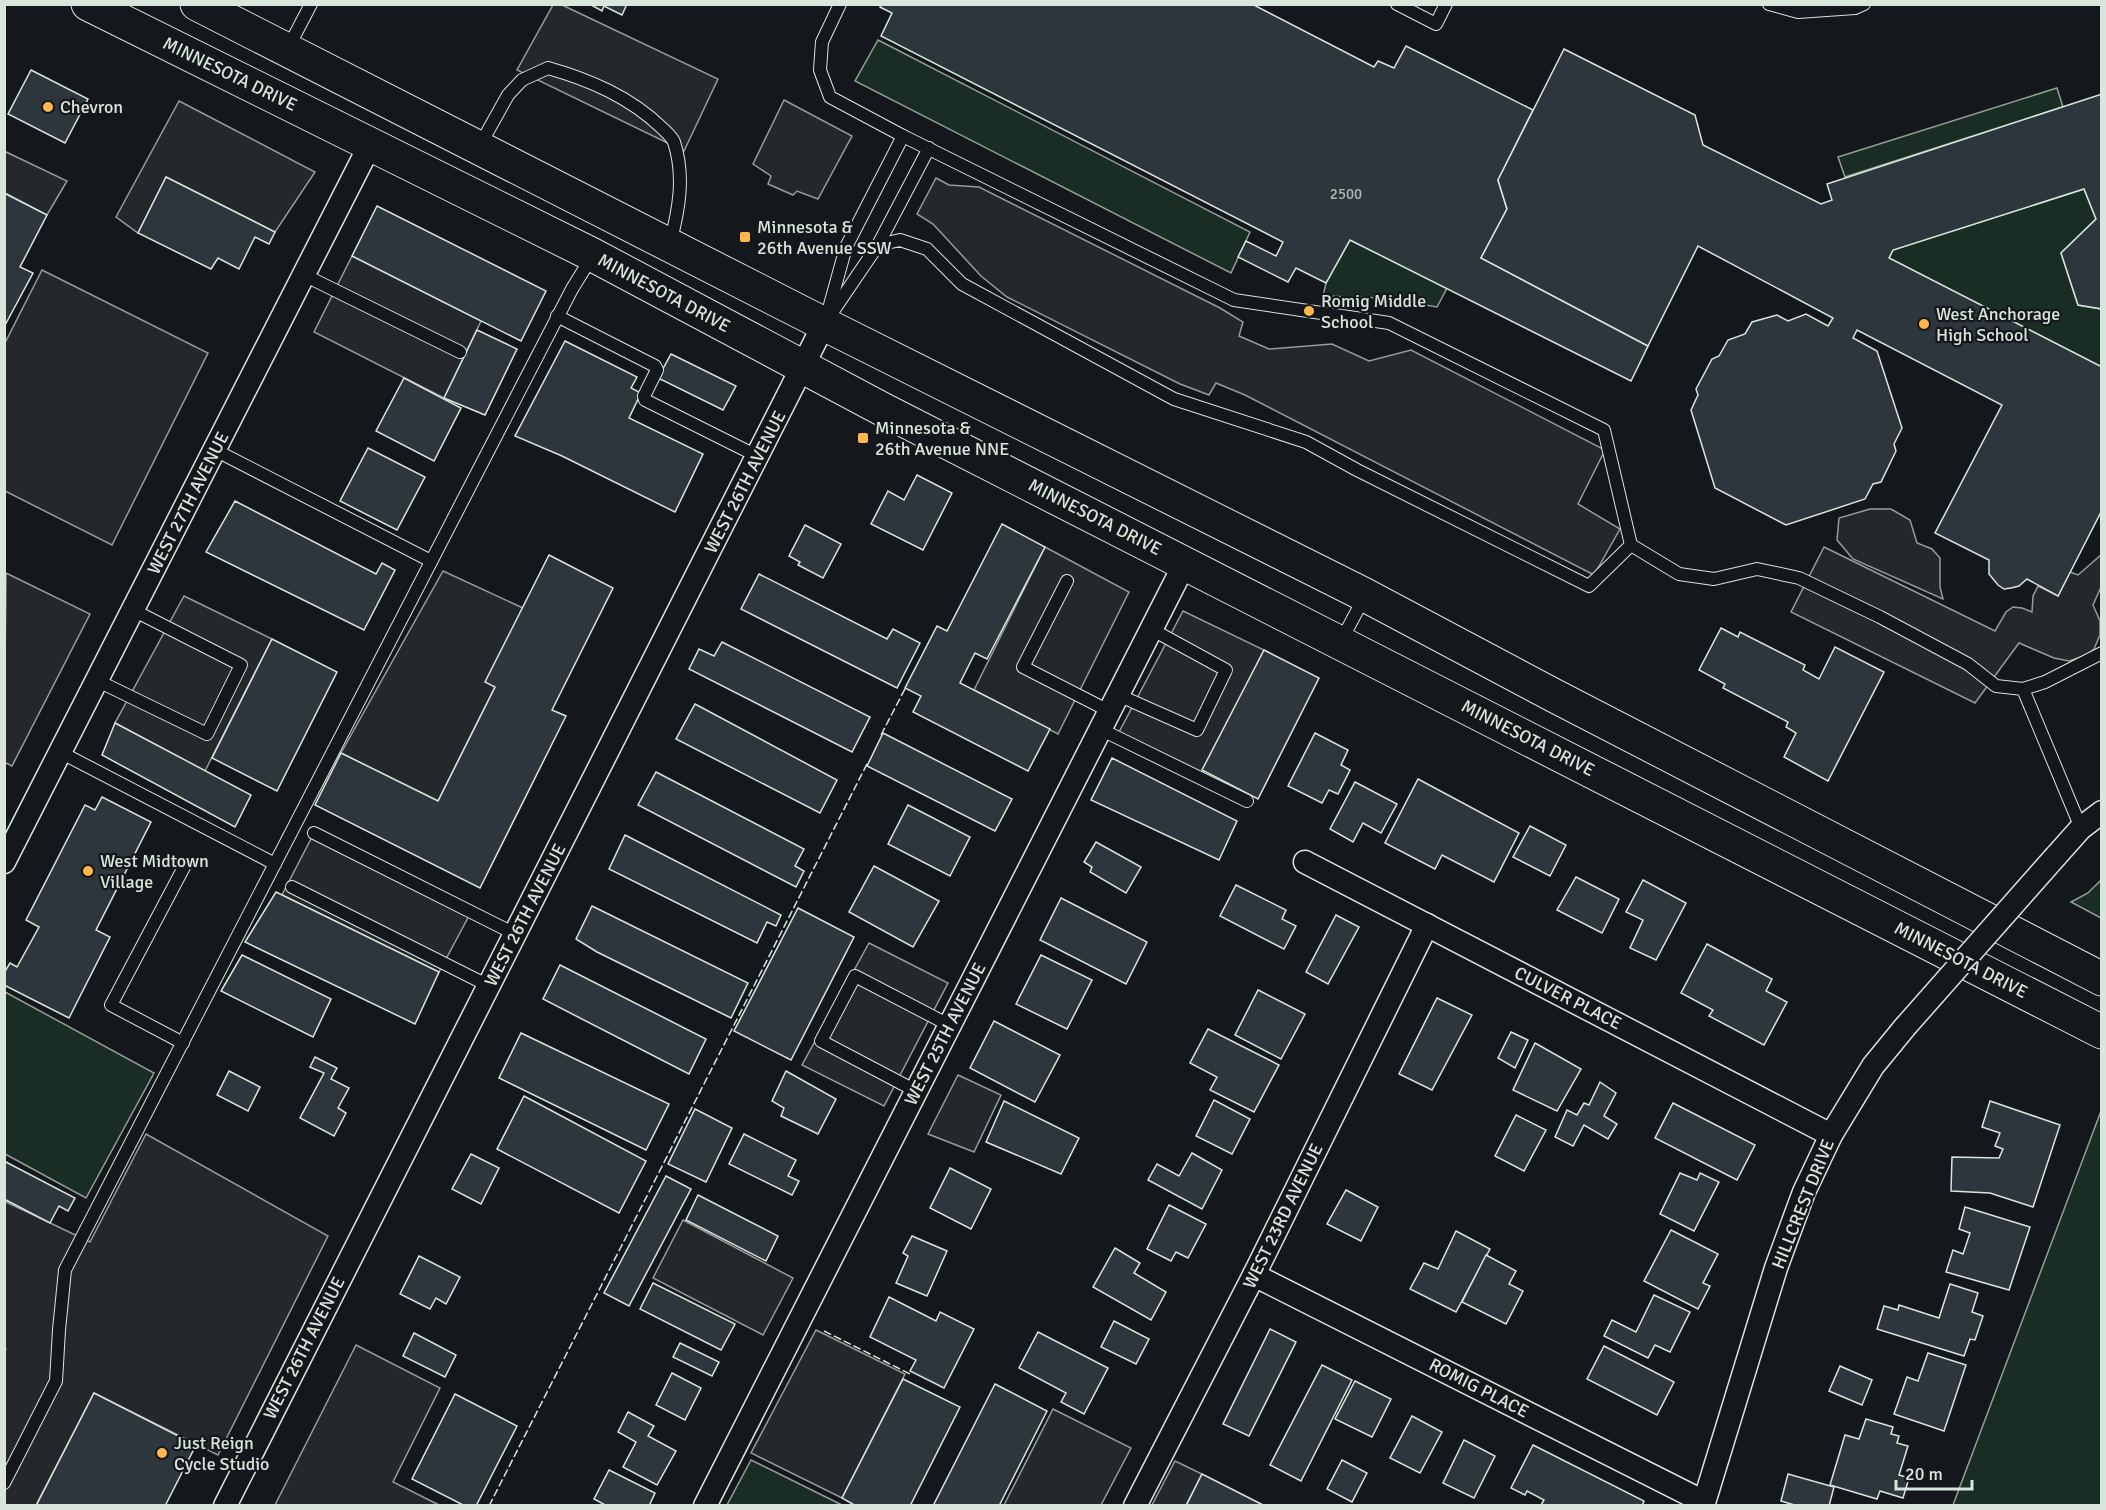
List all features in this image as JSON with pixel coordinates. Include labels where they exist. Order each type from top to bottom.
[{"type":"main road","name":"MINNESOTA DRIVE","points":[[88,4],[593,255],[803,368],[2102,1032]]},
{"type":"main road","points":[[197,4],[824,324],[1365,595],[1564,701],[2102,979]]},
{"type":"street","name":"WEST 27TH AVENUE","points":[[4,862],[371,143]]},
{"type":"street","name":"WEST 26TH AVENUE","points":[[225,1506],[824,324]]},
{"type":"street","name":"WEST 25TH AVENUE","points":[[705,1506],[1185,563]]},
{"type":"street","name":"HILLCREST DRIVE","points":[[1703,1504],[1776,1268],[1804,1192],[1831,1135],[1873,1066],[1905,1027],[2081,828],[2102,812]]},
{"type":"street","name":"CULVER PLACE","points":[[1305,861],[1831,1135]]},
{"type":"street","name":"WEST 23RD AVENUE","points":[[1135,1506],[1254,1275],[1427,925]]},
{"type":"street","name":"ROMIG PLACE","points":[[1254,1275],[1703,1504]]},
{"type":"lane","points":[[287,51],[311,4]]},
{"type":"lane","points":[[840,4],[822,42],[820,70],[830,97],[903,136],[1234,300],[1389,323],[1604,430],[1631,545],[1679,574],[1714,579],[1757,569],[1799,578],[1880,617],[1968,664],[1996,686],[2023,689],[2045,682],[2102,653]]},
{"type":"lane","points":[[1397,4],[1436,24],[1446,4]]},
{"type":"lane","points":[[1769,4],[1798,12],[1856,8],[1864,4]]},
{"type":"lane","points":[[478,148],[508,95],[522,80],[548,68],[581,78],[615,93],[651,118],[673,139],[679,164],[680,198],[670,246]]},
{"type":"lane","points":[[824,324],[846,247],[903,136]]},
{"type":"lane","points":[[824,324],[878,245],[929,148]]},
{"type":"lane","points":[[878,245],[900,240],[927,249],[962,284],[1174,399],[1306,442],[1588,586],[1631,545]]},
{"type":"lane","points":[[4,1483],[57,1381],[65,1270],[557,316],[593,255]]},
{"type":"lane","points":[[304,275],[460,352]]},
{"type":"lane","points":[[557,316],[655,366],[657,370],[644,396],[645,400],[757,456]]},
{"type":"lane","points":[[214,450],[431,561]]},
{"type":"lane","points":[[1067,581],[1023,667],[1109,712],[1247,801]]},
{"type":"lane","points":[[1340,642],[1365,595]]},
{"type":"lane","points":[[96,680],[207,734],[242,665],[134,610]]},
{"type":"lane","points":[[1109,712],[1197,730],[1226,670],[1151,629]]},
{"type":"lane","points":[[2023,689],[2081,828]]},
{"type":"lane","points":[[60,752],[275,864]]},
{"type":"lane","points":[[314,833],[515,934]]},
{"type":"lane","points":[[183,1043],[111,1005],[184,867]]},
{"type":"lane","points":[[291,887],[489,986]]},
{"type":"lane","points":[[916,1090],[821,1041],[855,976],[950,1025]]},
{"type":"green space","points":[[878,40],[1250,232],[1231,273],[855,81]]},
{"type":"green space","points":[[2057,88],[2063,107],[1845,177],[1838,157]]},
{"type":"green space","points":[[2084,189],[2096,219],[2061,253],[2078,305],[2101,309],[2101,367],[1889,258],[1893,250]]},
{"type":"green space","points":[[1350,240],[1447,288],[1437,307],[1384,298],[1323,296],[1326,283]]},
{"type":"green space","points":[[2101,880],[2101,918],[2071,902],[2088,893]]},
{"type":"green space","points":[[5,992],[154,1073],[86,1198],[5,1154]]},
{"type":"green space","points":[[2101,1111],[2101,1505],[1953,1505]]},
{"type":"green space","points":[[751,1460],[842,1505],[727,1505]]},
{"type":"shaded area","points":[[560,4],[718,79],[684,151],[517,70],[553,5]]},
{"type":"shaded area","points":[[784,100],[852,136],[818,199],[797,191],[793,195],[768,184],[771,176],[753,164]]},
{"type":"shaded area","points":[[179,101],[315,172],[275,232],[166,177],[138,233],[116,217]]},
{"type":"shaded area","points":[[4,151],[67,181],[47,215],[5,193]]},
{"type":"shaded area","points":[[936,178],[949,185],[979,187],[1220,308],[1243,322],[1239,336],[1269,349],[1332,344],[1369,361],[1411,350],[1605,450],[1578,504],[1620,529],[1594,575],[1245,395],[1216,383],[1209,395],[1180,384],[1007,297],[981,276],[933,224],[917,214]]},
{"type":"shaded area","points":[[352,256],[481,321],[444,398],[314,332]]},
{"type":"shaded area","points":[[42,270],[208,353],[112,545],[5,491],[5,343]]},
{"type":"shaded area","points":[[1870,509],[1891,509],[1910,520],[1917,543],[1932,549],[1940,558],[1940,587],[1943,599],[1853,559],[1837,540],[1839,518]]},
{"type":"shaded area","points":[[1045,547],[1129,592],[1058,734],[974,690]]},
{"type":"shaded area","points":[[1824,547],[1995,631],[2006,612],[2013,607],[2032,612],[2033,596],[2038,586],[2058,596],[2070,572],[2078,575],[2101,555],[2101,587],[2093,605],[2100,621],[2100,635],[2094,649],[2087,655],[2069,661],[2054,658],[2019,643],[1975,703],[1791,612]]},
{"type":"shaded area","points":[[443,571],[523,608],[495,687],[438,801],[341,753]]},
{"type":"shaded area","points":[[6,573],[90,614],[12,766],[4,762]]},
{"type":"shaded area","points":[[184,596],[272,639],[205,771],[115,723]]},
{"type":"shaded area","points":[[1183,611],[1264,650],[1201,778],[1117,736]]},
{"type":"shaded area","points":[[314,833],[471,912],[439,972],[282,895]]},
{"type":"shaded area","points":[[869,943],[948,983],[884,1106],[802,1065]]},
{"type":"shaded area","points":[[958,1075],[1001,1095],[974,1152],[928,1134]]},
{"type":"shaded area","points":[[146,1134],[328,1236],[218,1455],[94,1393],[36,1505],[5,1505],[4,1201],[90,1242]]},
{"type":"shaded area","points":[[683,1220],[793,1278],[763,1335],[653,1278]]},
{"type":"shaded area","points":[[816,1330],[905,1374],[842,1498],[751,1453]]},
{"type":"shaded area","points":[[356,1345],[440,1388],[393,1482],[439,1505],[275,1505]]},
{"type":"shaded area","points":[[1053,1409],[1131,1448],[1101,1505],[1004,1505]]},
{"type":"shaded area","points":[[1175,1461],[1202,1474],[1186,1505],[1152,1505]]},
{"type":"building","points":[[627,4],[622,15],[604,6],[602,11],[591,5]]},
{"type":"building","name":"Romig Middle School","points":[[881,4],[1252,4],[1374,67],[1378,61],[1394,68],[1406,46],[1533,110],[1498,180],[1507,209],[1481,258],[1648,346],[1631,381],[1350,240],[1326,283],[1296,268],[1288,282],[1238,257],[1246,241],[1276,256],[1283,242],[881,36],[892,13],[880,7]]},
{"type":"building","name":"West Anchorage High School","points":[[1564,49],[1695,115],[1703,145],[1821,204],[1832,200],[1827,184],[2102,94],[2102,309],[2078,305],[2061,253],[2096,219],[2084,189],[1893,250],[1889,258],[2102,367],[2102,510],[2058,596],[2027,579],[2019,586],[2004,589],[1989,574],[1989,560],[1935,533],[2002,405],[1857,330],[1853,338],[1877,351],[1902,428],[1894,444],[1896,451],[1881,482],[1873,484],[1865,499],[1786,525],[1715,488],[1691,410],[1698,395],[1696,389],[1712,359],[1719,356],[1728,340],[1745,334],[1752,322],[1777,315],[1788,321],[1806,314],[1828,326],[1833,318],[1698,246],[1648,346],[1481,258],[1507,209],[1498,180]]},
{"type":"building","name":"Chevron","points":[[31,70],[88,99],[65,143],[8,114]]},
{"type":"building","points":[[166,177],[275,232],[269,244],[255,237],[239,269],[218,258],[211,269],[138,233]]},
{"type":"building","points":[[4,193],[47,215],[20,267],[33,273],[4,327]]},
{"type":"building","points":[[377,206],[546,291],[521,341],[352,256]]},
{"type":"building","points":[[477,330],[517,349],[485,415],[444,398]]},
{"type":"building","points":[[565,341],[637,377],[631,388],[641,393],[629,418],[703,454],[675,512],[562,456],[515,436]]},
{"type":"building","points":[[671,354],[736,386],[723,410],[658,378]]},
{"type":"building","points":[[404,378],[461,408],[434,461],[376,431]]},
{"type":"building","points":[[368,448],[425,477],[397,530],[340,501]]},
{"type":"building","points":[[917,475],[952,493],[923,550],[871,524],[888,491],[904,500]]},
{"type":"building","points":[[235,501],[376,574],[382,563],[395,570],[364,630],[206,552]]},
{"type":"building","points":[[1002,524],[1045,547],[987,659],[975,653],[960,683],[1050,729],[1028,771],[913,712],[921,696],[905,688],[937,626],[947,631]]},
{"type":"building","points":[[805,525],[841,544],[823,578],[798,565],[800,562],[789,556]]},
{"type":"building","points":[[549,555],[613,588],[552,710],[566,716],[480,888],[315,805],[341,753],[438,801],[495,687],[485,682]]},
{"type":"building","points":[[759,574],[887,639],[893,629],[920,643],[897,688],[741,609]]},
{"type":"building","points":[[1721,628],[1738,637],[1740,632],[1805,665],[1803,670],[1819,679],[1835,647],[1884,672],[1828,781],[1784,757],[1796,733],[1786,727],[1788,722],[1723,688],[1725,684],[1699,670]]},
{"type":"building","points":[[272,639],[337,672],[277,791],[212,758]]},
{"type":"building","points":[[722,642],[870,717],[852,752],[689,669],[699,649],[714,656]]},
{"type":"building","points":[[1264,650],[1319,678],[1258,799],[1202,770]]},
{"type":"building","points":[[695,704],[837,780],[820,813],[676,739]]},
{"type":"building","points":[[115,723],[251,795],[235,827],[102,755]]},
{"type":"building","points":[[883,733],[1012,799],[995,831],[867,766]]},
{"type":"building","points":[[1315,733],[1348,750],[1341,765],[1350,770],[1338,794],[1329,790],[1322,803],[1288,786]]},
{"type":"building","points":[[1112,758],[1237,821],[1219,860],[1091,800]]},
{"type":"building","points":[[656,772],[804,849],[795,866],[804,871],[796,887],[638,805]]},
{"type":"building","points":[[1418,779],[1519,833],[1494,882],[1442,855],[1435,869],[1385,843]]},
{"type":"building","points":[[1355,782],[1397,804],[1381,833],[1363,823],[1353,842],[1330,829]]},
{"type":"building","name":"West Midtown Village","points":[[102,797],[151,822],[96,930],[110,937],[69,1018],[4,985],[4,973],[10,963],[17,967],[39,927],[26,920],[85,805],[95,810]]},
{"type":"building","points":[[908,805],[970,837],[950,876],[888,844]]},
{"type":"building","points":[[1530,826],[1566,845],[1550,876],[1513,857]]},
{"type":"building","points":[[625,835],[781,915],[776,926],[767,922],[757,943],[609,869]]},
{"type":"building","points":[[1096,842],[1141,867],[1126,893],[1090,872],[1092,867],[1084,862]]},
{"type":"building","points":[[874,866],[939,901],[913,947],[849,912]]},
{"type":"building","points":[[1576,877],[1619,899],[1602,933],[1557,910]]},
{"type":"building","points":[[1643,880],[1686,903],[1656,960],[1630,948],[1643,920],[1626,912]]},
{"type":"building","points":[[1236,885],[1286,910],[1282,919],[1296,926],[1284,949],[1220,916]]},
{"type":"building","points":[[276,892],[439,972],[415,1024],[245,942]]},
{"type":"building","points":[[1061,898],[1147,942],[1126,984],[1040,940]]},
{"type":"building","points":[[592,906],[748,983],[731,1018],[597,952],[576,939]]},
{"type":"building","points":[[798,908],[854,937],[791,1060],[734,1031]]},
{"type":"building","points":[[1336,915],[1359,927],[1328,984],[1306,972]]},
{"type":"building","points":[[1707,944],[1772,979],[1766,991],[1787,1002],[1764,1045],[1709,1016],[1713,1010],[1681,993]]},
{"type":"building","points":[[242,955],[331,999],[313,1037],[221,991]]},
{"type":"building","points":[[1041,955],[1092,980],[1067,1029],[1016,1004]]},
{"type":"building","points":[[560,965],[706,1039],[689,1074],[543,999]]},
{"type":"building","points":[[1258,990],[1305,1014],[1281,1059],[1235,1035]]},
{"type":"building","points":[[1437,998],[1472,1015],[1432,1090],[1399,1074]]},
{"type":"building","points":[[994,1021],[1060,1055],[1035,1102],[970,1068]]},
{"type":"building","points":[[1208,1029],[1279,1065],[1254,1112],[1210,1090],[1217,1077],[1190,1063]]},
{"type":"building","points":[[1511,1032],[1528,1040],[1515,1068],[1498,1058]]},
{"type":"building","points":[[521,1033],[669,1104],[646,1150],[499,1078]]},
{"type":"building","points":[[1535,1043],[1581,1069],[1557,1111],[1513,1090]]},
{"type":"building","points":[[315,1057],[337,1068],[331,1079],[349,1088],[338,1108],[346,1113],[334,1136],[300,1118],[324,1073],[310,1067]]},
{"type":"building","points":[[229,1071],[260,1087],[248,1111],[217,1095]]},
{"type":"building","points":[[786,1071],[836,1099],[818,1134],[781,1116],[784,1108],[772,1101]]},
{"type":"building","points":[[1600,1082],[1616,1093],[1604,1116],[1617,1124],[1608,1139],[1584,1125],[1573,1146],[1555,1137],[1567,1110],[1577,1115],[1584,1103],[1589,1105]]},
{"type":"building","points":[[524,1096],[646,1161],[619,1213],[497,1149]]},
{"type":"building","points":[[1214,1100],[1250,1119],[1232,1154],[1196,1136]]},
{"type":"building","points":[[1004,1101],[1079,1138],[1061,1174],[986,1142]]},
{"type":"building","points":[[1990,1101],[2060,1125],[2033,1207],[1990,1193],[1951,1191],[1952,1157],[1999,1158],[2003,1149],[1995,1146],[2000,1133],[1982,1127]]},
{"type":"building","points":[[1673,1103],[1755,1145],[1737,1180],[1655,1138]]},
{"type":"building","points":[[695,1109],[732,1128],[706,1182],[668,1164]]},
{"type":"building","points":[[1516,1115],[1546,1130],[1524,1171],[1495,1156]]},
{"type":"building","points":[[744,1134],[796,1160],[788,1176],[799,1181],[792,1195],[729,1164]]},
{"type":"building","points":[[1192,1153],[1222,1170],[1202,1209],[1148,1180],[1157,1164],[1179,1176]]},
{"type":"building","points":[[471,1154],[499,1168],[481,1204],[452,1189]]},
{"type":"building","points":[[4,1161],[75,1198],[68,1211],[59,1206],[50,1223],[4,1199]]},
{"type":"building","points":[[950,1168],[991,1189],[971,1229],[930,1208]]},
{"type":"building","points":[[1680,1173],[1697,1180],[1700,1173],[1719,1182],[1694,1231],[1660,1214]]},
{"type":"building","points":[[666,1176],[691,1189],[629,1306],[604,1293]]},
{"type":"building","points":[[1346,1190],[1378,1207],[1361,1241],[1327,1224]]},
{"type":"building","points":[[698,1195],[778,1236],[766,1261],[686,1220]]},
{"type":"building","points":[[1169,1205],[1206,1224],[1188,1258],[1176,1252],[1171,1261],[1147,1249]]},
{"type":"building","points":[[1965,1207],[2030,1227],[2009,1290],[1946,1272],[1953,1250],[1963,1254],[1970,1233],[1959,1229]]},
{"type":"building","points":[[1671,1230],[1718,1254],[1703,1283],[1710,1286],[1698,1309],[1644,1281]]},
{"type":"building","points":[[1456,1231],[1490,1249],[1456,1312],[1410,1289],[1424,1263],[1438,1269]]},
{"type":"building","points":[[912,1236],[947,1251],[927,1296],[896,1283],[908,1256],[903,1253]]},
{"type":"building","points":[[1115,1248],[1140,1263],[1134,1273],[1166,1292],[1151,1320],[1093,1287]]},
{"type":"building","points":[[1486,1255],[1516,1271],[1509,1284],[1523,1291],[1506,1324],[1462,1302]]},
{"type":"building","points":[[419,1256],[460,1277],[446,1304],[436,1298],[430,1309],[400,1294]]},
{"type":"building","points":[[653,1283],[735,1324],[721,1350],[640,1309]]},
{"type":"building","points":[[1950,1284],[1978,1293],[1972,1312],[1983,1316],[1975,1340],[1970,1339],[1964,1356],[1877,1329],[1884,1306],[1898,1310],[1899,1305],[1939,1318]]},
{"type":"building","points":[[1654,1295],[1690,1312],[1670,1352],[1655,1345],[1648,1358],[1604,1336],[1612,1320],[1636,1332]]},
{"type":"building","points":[[889,1297],[936,1321],[940,1312],[974,1329],[944,1388],[910,1371],[916,1360],[870,1337]]},
{"type":"building","points":[[1114,1321],[1149,1339],[1136,1364],[1101,1347]]},
{"type":"building","points":[[1270,1329],[1296,1342],[1249,1436],[1223,1424]]},
{"type":"building","points":[[1038,1332],[1108,1368],[1084,1414],[1061,1402],[1066,1393],[1019,1368]]},
{"type":"building","points":[[414,1333],[456,1355],[445,1377],[403,1356]]},
{"type":"building","points":[[680,1343],[719,1362],[712,1376],[673,1357]]},
{"type":"building","points":[[1604,1346],[1674,1382],[1657,1415],[1587,1379]]},
{"type":"building","points":[[1928,1353],[1966,1365],[1944,1431],[1894,1414],[1907,1377],[1918,1381]]},
{"type":"building","points":[[1322,1365],[1352,1380],[1301,1481],[1270,1465]]},
{"type":"building","points":[[1840,1366],[1872,1380],[1862,1405],[1829,1391]]},
{"type":"building","points":[[672,1373],[701,1388],[685,1420],[656,1405]]},
{"type":"building","points":[[903,1379],[960,1407],[910,1506],[856,1506],[842,1498]]},
{"type":"building","points":[[1355,1381],[1391,1399],[1372,1437],[1335,1419]]},
{"type":"building","points":[[995,1384],[1047,1411],[999,1506],[933,1506]]},
{"type":"building","points":[[94,1393],[196,1445],[165,1506],[36,1506]]},
{"type":"building","points":[[455,1394],[517,1426],[476,1506],[465,1506],[412,1479]]},
{"type":"building","points":[[628,1412],[654,1426],[648,1436],[676,1451],[657,1485],[623,1467],[636,1442],[618,1432]]},
{"type":"building","points":[[1412,1416],[1442,1432],[1420,1473],[1390,1458]]},
{"type":"building","points":[[1866,1419],[1893,1427],[1891,1434],[1899,1436],[1897,1443],[1908,1446],[1899,1475],[1909,1478],[1903,1498],[1880,1491],[1877,1499],[1830,1485],[1845,1435],[1859,1439]]},
{"type":"building","points":[[1464,1440],[1495,1456],[1474,1498],[1443,1483]]},
{"type":"building","points":[[1533,1445],[1644,1501],[1642,1506],[1541,1505],[1544,1500],[1527,1491],[1525,1495],[1511,1488]]},
{"type":"building","points":[[1342,1460],[1367,1473],[1352,1502],[1327,1489]]},
{"type":"building","points":[[609,1470],[655,1493],[649,1506],[607,1506],[594,1499]]},
{"type":"building","points":[[1202,1474],[1265,1506],[1186,1506]]},
{"type":"building","points":[[1788,1474],[1834,1487],[1829,1506],[1798,1506],[1781,1501]]},
{"type":"fence","points":[[881,735],[907,685]]},
{"type":"fence","points":[[489,1506],[868,762]]},
{"type":"fence","points":[[824,1331],[910,1374]]},
{"type":"place","name":"Chevron","points":[[48,107]]},
{"type":"place","name":"Minnesota & 26th Avenue SSW","points":[[745,237]]},
{"type":"place","name":"Romig Middle School","points":[[1309,311]]},
{"type":"place","name":"West Anchorage High School","points":[[1924,324]]},
{"type":"place","name":"Minnesota & 26th Avenue NNE","points":[[863,438]]},
{"type":"place","name":"West Midtown Village","points":[[88,871]]},
{"type":"place","name":"Just Reign Cycle Studio","points":[[162,1453]]}]
